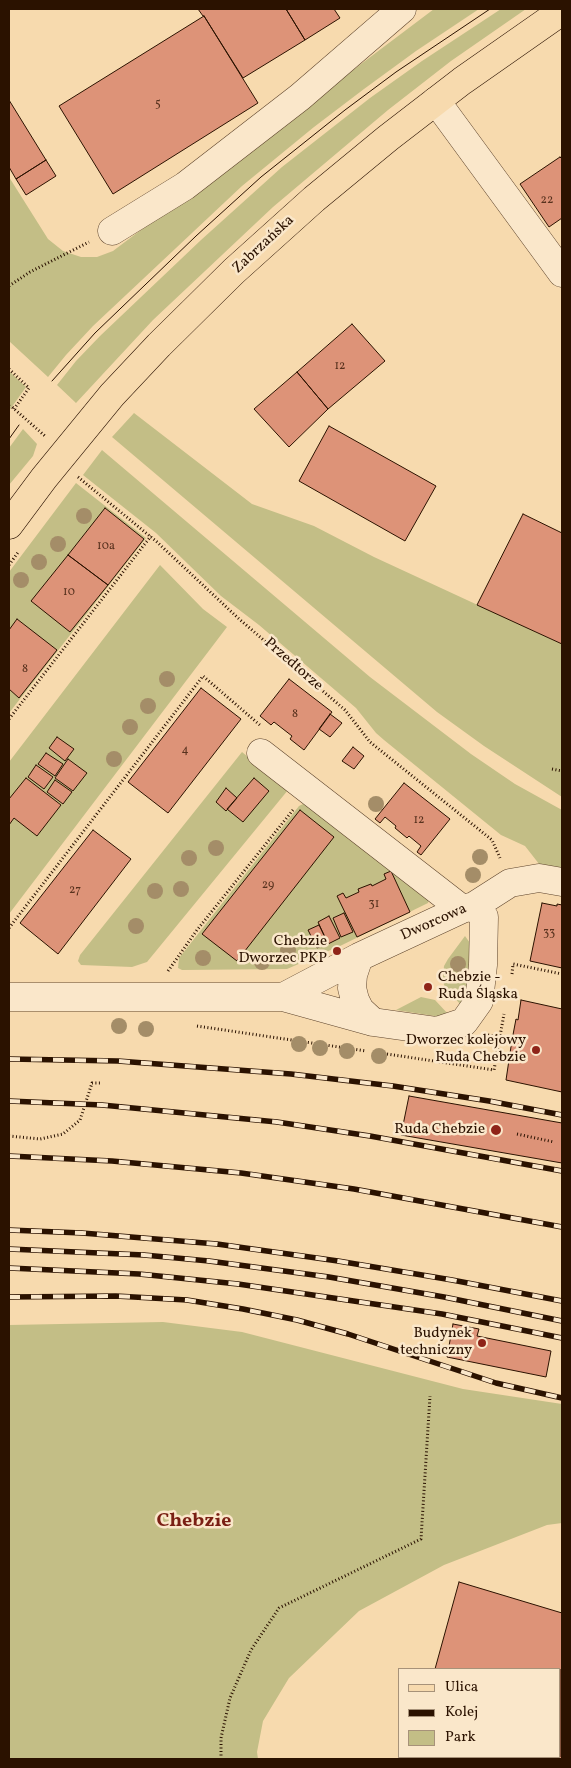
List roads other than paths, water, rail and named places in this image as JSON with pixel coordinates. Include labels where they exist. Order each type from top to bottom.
[{"type":"main road","name":"Zabrzańska","points":[[15,537],[74,466],[112,395],[159,345],[234,271],[314,199],[388,138],[462,81],[562,11]]},
{"type":"street","points":[[112,231],[185,186],[300,97],[402,9]]},
{"type":"street","points":[[436,101],[562,273]]},
{"type":"street","points":[[261,753],[468,908],[510,883],[539,878],[562,882]]},
{"type":"street","name":"Dworcowa","points":[[9,998],[283,997],[373,1022],[437,1031],[464,1022],[479,1001],[484,965],[484,917],[468,908],[359,957],[283,997]]},
{"type":"street","points":[[359,957],[353,975],[352,988],[360,1010],[373,1022]]},
{"type":"tram line","points":[[52,381],[95,333],[196,236],[261,177],[396,72],[490,9]]},
{"type":"tram line","points":[[9,439],[19,425]]},
{"type":"railway","points":[[9,1059],[118,1061],[291,1074],[393,1086],[562,1115]]},
{"type":"railway","points":[[9,1101],[102,1105],[277,1122],[370,1136],[562,1171]]},
{"type":"railway","points":[[9,1156],[112,1161],[241,1173],[354,1189],[562,1227]]},
{"type":"railway","points":[[9,1230],[82,1233],[217,1244],[338,1261],[562,1301]]},
{"type":"railway","points":[[9,1249],[144,1255],[209,1261],[329,1277],[444,1297],[562,1321]]},
{"type":"railway","points":[[9,1268],[139,1274],[238,1284],[442,1314],[562,1338]]},
{"type":"railway","points":[[9,1297],[116,1296],[187,1300],[243,1309],[297,1320],[348,1334],[496,1383],[562,1398]]},
{"type":"place","name":"Chebzie Dworzec PKP","points":[[337,951]]},
{"type":"place","name":"Chebzie - Ruda Śląska","points":[[428,987]]},
{"type":"place","name":"Dworzec kolejowy Ruda Chebzie","points":[[536,1050]]},
{"type":"place","name":"Ruda Chebzie","points":[[496,1130]]},
{"type":"place","name":"Budynek techniczny","points":[[482,1343]]},
{"type":"district","name":"Chebzie","points":[[194,1522]]}]
